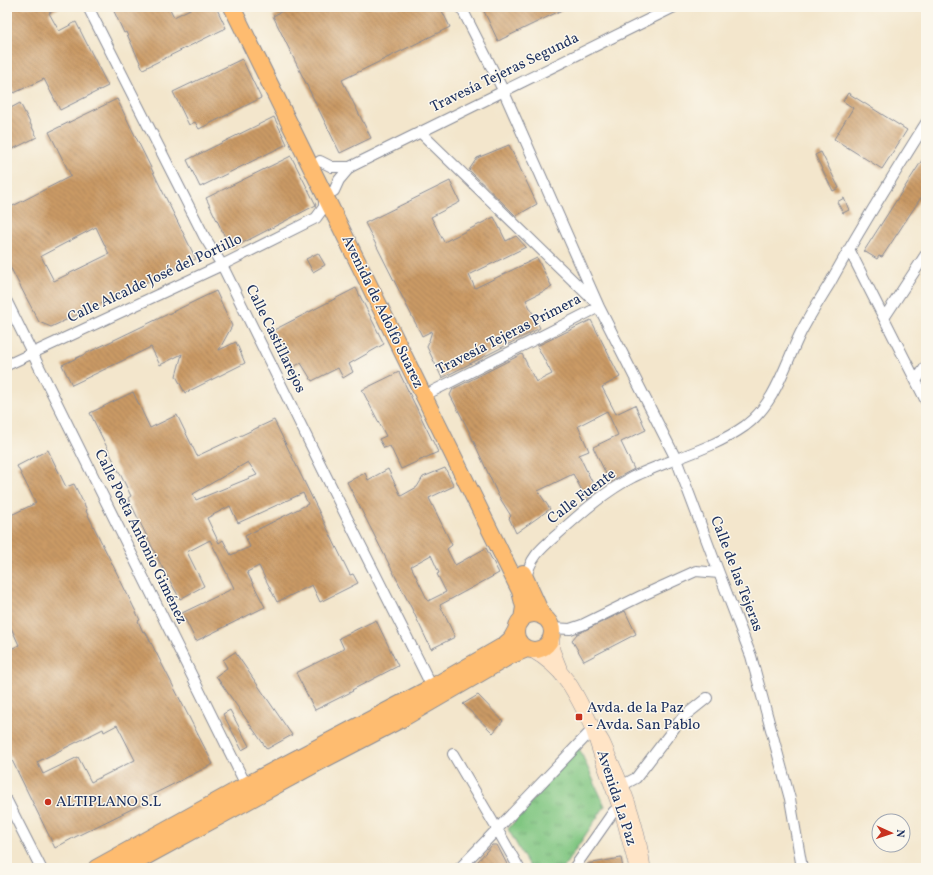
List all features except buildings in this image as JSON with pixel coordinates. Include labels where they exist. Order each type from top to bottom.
[{"type":"main road","name":"Avenida de Adolfo Suarez","points":[[232,7],[433,391],[549,627]]},
{"type":"main road","name":"Avenida de Adolfo Suarez","points":[[244,7],[320,161],[339,225],[520,590],[524,607],[519,625]]},
{"type":"main road","points":[[96,868],[246,785],[432,687],[507,644],[512,639],[519,625],[532,614],[549,627],[547,645],[538,650],[530,650],[510,656],[400,720],[323,760],[125,868]]},
{"type":"main road","points":[[519,625],[517,639],[530,650]]},
{"type":"main road","name":"Avenida La Paz","points":[[549,627],[553,655],[561,673]]},
{"type":"main road","name":"Avenida La Paz","points":[[530,650],[547,659],[561,673],[575,692],[593,729],[602,760],[623,813],[637,868]]},
{"type":"main road","name":"Avenida La Paz","points":[[593,729],[598,734],[621,786],[636,830],[643,868]]},
{"type":"street","name":"Calle Castillarejos","points":[[88,7],[204,236],[222,265],[432,687]]},
{"type":"street","name":"Calle de las Tejeras","points":[[461,7],[503,90],[599,307],[676,459],[751,656],[790,799],[802,868]]},
{"type":"street","name":"Travesía Tejeras Segunda","points":[[350,167],[503,90],[674,7]]},
{"type":"street","name":"Calle Fuente","points":[[526,579],[531,560],[543,547],[604,495],[632,478],[708,447],[745,425],[761,411],[773,394],[801,332],[849,249],[926,123]]},
{"type":"street","points":[[420,132],[599,307]]},
{"type":"street","points":[[320,161],[332,167],[350,167]]},
{"type":"street","points":[[339,225],[332,220],[316,218],[324,207],[328,191],[350,167]]},
{"type":"street","name":"Calle Alcalde José del Portillo","points":[[7,365],[222,265],[316,218]]},
{"type":"street","points":[[849,249],[926,401]]},
{"type":"street","points":[[884,318],[926,254]]},
{"type":"street","name":"Calle Poeta Antonio Giménez","points":[[7,302],[246,785]]},
{"type":"street","name":"Travesía Tejeras Primera","points":[[433,391],[599,307]]},
{"type":"street","points":[[916,381],[926,366]]},
{"type":"street","points":[[549,627],[570,629],[582,625],[696,571],[719,573]]},
{"type":"street","points":[[621,786],[636,778],[682,718],[707,698]]},
{"type":"street","points":[[460,868],[593,729]]},
{"type":"street","points":[[453,754],[519,868]]},
{"type":"street","points":[[7,800],[41,868]]},
{"type":"street","points":[[574,868],[614,811],[623,813]]},
{"type":"green space","points":[[578,746],[605,806],[563,868],[530,868],[508,829]]},
{"type":"place","name":"Avda. de la Paz - Avda. San Pablo","points":[[579,717]]},
{"type":"place","name":"ALTIPLANO S.L","points":[[48,802]]}]
